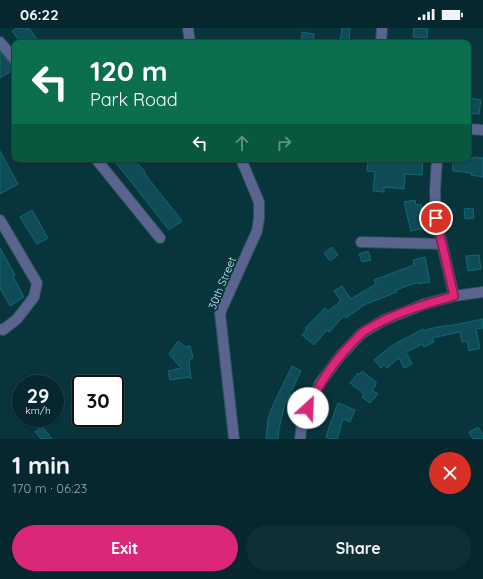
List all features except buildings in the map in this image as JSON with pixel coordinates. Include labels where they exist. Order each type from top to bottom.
[{"type":"street","points":[[188,28],[190,40]]},
{"type":"street","points":[[381,40],[382,28]]},
{"type":"street","points":[[0,42],[12,56]]},
{"type":"street","points":[[471,129],[483,130]]},
{"type":"street","points":[[98,162],[160,238]]},
{"type":"street","name":"30th Street","points":[[234,439],[220,314],[257,231],[259,218],[259,202],[242,162]]},
{"type":"street","points":[[437,162],[435,191],[436,218],[454,296]]},
{"type":"street","points":[[0,220],[37,283],[34,297],[17,319],[3,330],[0,329]]},
{"type":"street","points":[[361,242],[442,244]]},
{"type":"street","points":[[300,439],[302,424],[320,383],[341,355],[362,333],[384,320],[425,304],[454,296],[483,292]]},
{"type":"route","points":[[308,408],[320,383],[341,355],[362,333],[384,320],[425,304],[454,296],[436,218]]}]
